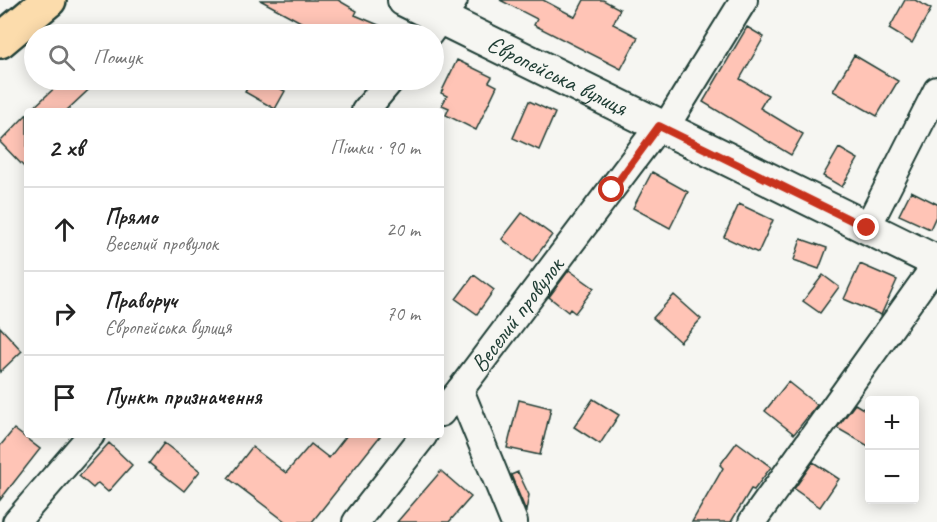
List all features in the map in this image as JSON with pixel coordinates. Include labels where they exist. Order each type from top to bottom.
[{"type":"main road","points":[[0,41],[49,0]]},
{"type":"street","name":"Європейська вулиця","points":[[404,0],[937,262]]},
{"type":"street","name":"Веселий провулок","points":[[514,522],[460,390],[662,127],[744,0]]},
{"type":"street","points":[[368,108],[383,90]]},
{"type":"street","points":[[867,228],[937,90]]},
{"type":"street","points":[[752,522],[937,262]]},
{"type":"street","points":[[444,409],[460,390]]},
{"type":"street","points":[[16,522],[88,438]]},
{"type":"street","points":[[357,522],[422,438]]},
{"type":"building","points":[[260,0],[338,0],[357,11],[355,15],[376,24],[304,24]]},
{"type":"building","points":[[500,0],[543,0],[575,17],[584,0],[603,0],[620,9],[613,24],[638,37],[621,69],[534,25],[537,19]]},
{"type":"building","points":[[905,0],[915,0],[931,9],[912,43],[889,29]]},
{"type":"building","points":[[747,27],[764,37],[740,79],[768,95],[760,108],[803,134],[791,155],[703,102]]},
{"type":"building","points":[[854,55],[898,81],[877,116],[833,91]]},
{"type":"building","points":[[457,60],[492,77],[489,82],[497,86],[476,130],[446,115],[449,108],[442,105],[447,96],[441,93]]},
{"type":"building","points":[[52,90],[88,90],[69,108],[33,108]]},
{"type":"building","points":[[246,90],[285,91],[276,108],[245,92]]},
{"type":"building","points":[[529,101],[555,113],[539,150],[513,138]]},
{"type":"building","points":[[24,117],[24,167],[0,142]]},
{"type":"building","points":[[839,148],[858,159],[842,187],[823,176]]},
{"type":"building","points":[[652,172],[688,192],[670,228],[633,208]]},
{"type":"building","points":[[911,191],[937,204],[937,214],[930,229],[899,215]]},
{"type":"building","points":[[739,204],[773,220],[758,253],[724,237]]},
{"type":"building","points":[[522,213],[552,235],[532,262],[502,239]]},
{"type":"building","points":[[801,239],[827,248],[819,269],[794,260]]},
{"type":"building","points":[[860,264],[897,280],[881,315],[844,299]]},
{"type":"building","points":[[569,270],[594,288],[575,313],[570,309],[568,312],[549,297]]},
{"type":"building","points":[[474,275],[494,290],[477,314],[456,299]]},
{"type":"building","points":[[823,275],[839,287],[820,313],[803,301]]},
{"type":"building","points":[[674,295],[701,319],[680,342],[653,318]]},
{"type":"building","points":[[0,327],[22,351],[0,372]]},
{"type":"building","points":[[788,382],[817,405],[794,434],[765,411]]},
{"type":"building","points":[[593,399],[619,415],[600,444],[574,427]]},
{"type":"building","points":[[519,400],[551,408],[540,455],[507,448]]},
{"type":"building","points":[[855,404],[865,410],[865,444],[837,428]]},
{"type":"building","points":[[14,429],[40,449],[0,500],[0,446]]},
{"type":"building","points":[[345,438],[379,438],[312,522],[286,522],[228,478],[252,447],[286,473],[311,444],[329,458]]},
{"type":"building","points":[[737,442],[771,467],[754,490],[751,489],[731,522],[692,522],[723,468],[720,465]]},
{"type":"building","points":[[109,443],[132,465],[108,492],[98,483],[93,488],[79,476]]},
{"type":"building","points":[[164,443],[200,471],[184,491],[149,463]]},
{"type":"building","points":[[813,462],[839,479],[820,507],[794,489]]},
{"type":"building","points":[[441,471],[471,497],[449,522],[397,522]]},
{"type":"building","points":[[518,472],[529,495],[526,511],[511,475]]},
{"type":"route","points":[[612,190],[659,126],[867,228]]}]
